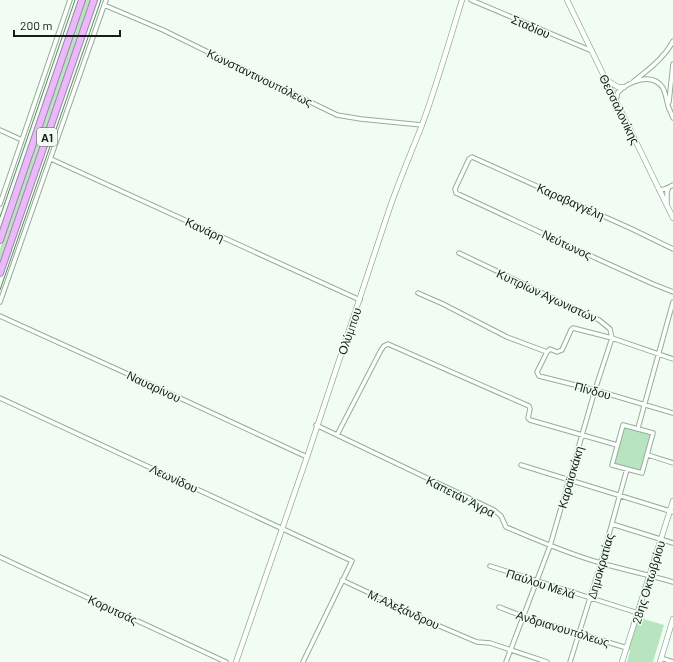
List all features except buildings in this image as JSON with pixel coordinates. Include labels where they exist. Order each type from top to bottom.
[{"type":"highway","name":"Α1","points":[[0,240],[82,0]]},
{"type":"highway","name":"Α1","points":[[0,273],[94,0]]},
{"type":"street","points":[[0,204],[70,0]]},
{"type":"street","points":[[0,302],[106,0]]},
{"type":"street","name":"Ολύμπου","points":[[236,662],[360,300],[399,180],[422,125],[462,0]]},
{"type":"street","name":"Σταδίου","points":[[471,0],[592,51]]},
{"type":"street","name":"Θεσσαλονίκης","points":[[568,0],[673,218]]},
{"type":"street","name":"Κωνσταντινουπόλεως","points":[[104,5],[163,30],[337,114],[361,119],[422,125]]},
{"type":"street","points":[[616,100],[618,92],[651,67],[673,41]]},
{"type":"street","points":[[669,109],[669,95],[673,64]]},
{"type":"street","points":[[631,83],[648,79],[658,83],[665,93],[673,118]]},
{"type":"street","points":[[607,80],[613,84],[624,87]]},
{"type":"street","points":[[0,130],[22,140]]},
{"type":"street","name":"Καραβαγγέλη","points":[[461,195],[456,193],[454,190],[469,159],[472,157],[632,229],[673,250]]},
{"type":"street","name":"Κανάρη","points":[[51,158],[360,300]]},
{"type":"street","points":[[659,190],[671,186]]},
{"type":"street","points":[[668,207],[667,192],[671,186]]},
{"type":"street","name":"Νεύτωνος","points":[[461,195],[621,270],[673,292]]},
{"type":"street","name":"Κυπρίων Αγωνιστών","points":[[459,254],[599,320],[610,329],[612,338]]},
{"type":"street","points":[[418,293],[443,304],[507,337],[547,352],[550,349],[557,352],[561,351],[573,328],[612,338],[673,359]]},
{"type":"street","points":[[638,428],[673,302]]},
{"type":"street","name":"Ναυαρίνου","points":[[0,316],[306,457]]},
{"type":"street","name":"Καραϊσκάκη","points":[[506,662],[522,616],[537,582],[550,546],[581,436],[612,338]]},
{"type":"street","points":[[337,435],[381,350],[388,344],[529,406],[529,419],[581,436],[617,445]]},
{"type":"street","name":"Πίνδου","points":[[547,352],[537,372],[538,375],[673,413]]},
{"type":"street","name":"Λεωνίδου","points":[[0,398],[348,558],[352,561],[342,580]]},
{"type":"street","name":"Καπετάν Άγρα","points":[[316,425],[494,510],[501,516],[506,527],[550,546],[601,563],[673,582]]},
{"type":"street","points":[[623,425],[638,428],[653,433],[642,473],[612,465],[623,425]]},
{"type":"street","points":[[648,455],[673,463]]},
{"type":"street","points":[[521,465],[671,512]]},
{"type":"street","name":"Δημοκρατίας","points":[[570,662],[601,563],[627,469]]},
{"type":"street","name":"28ης Οκτωβρίου","points":[[622,662],[671,512],[673,501]]},
{"type":"street","points":[[612,524],[673,543]]},
{"type":"street","name":"Κορυτσάς","points":[[0,557],[226,662]]},
{"type":"street","name":"Παύλου Μελά","points":[[490,566],[638,613]]},
{"type":"street","points":[[303,662],[342,580]]},
{"type":"street","name":"Μ.Αλεξάνδρου","points":[[342,580],[466,638],[477,642],[490,643],[547,662]]},
{"type":"street","name":"Ανδριανουπόλεως","points":[[499,607],[522,616],[627,648]]},
{"type":"street","points":[[672,662],[660,660],[673,622]]},
{"type":"green space","points":[[85,0],[90,0],[0,261],[0,249]]},
{"type":"green space","points":[[624,427],[651,435],[641,471],[614,464]]},
{"type":"green space","points":[[637,617],[664,625],[653,662],[627,662],[630,651],[628,647]]},
{"type":"waterway","points":[[0,217],[75,0]]},
{"type":"waterway","points":[[0,290],[101,0]]}]
